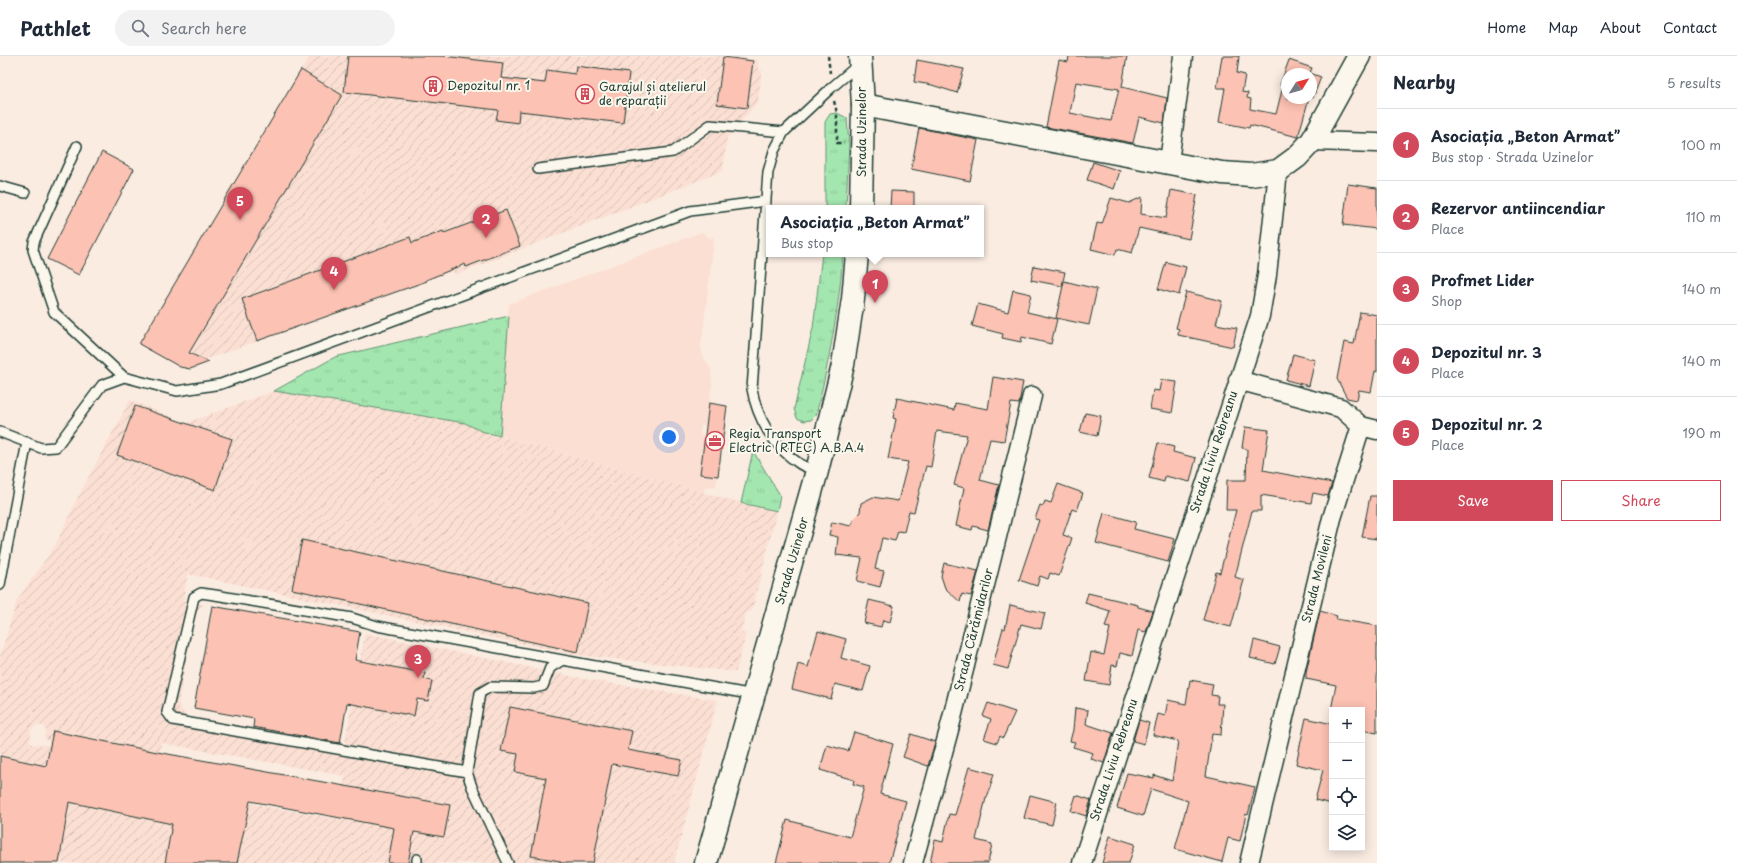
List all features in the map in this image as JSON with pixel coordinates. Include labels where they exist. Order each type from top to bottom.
[{"type":"main road","points":[[863,105],[1222,172],[1251,175],[1278,171],[1297,157],[1312,142],[1359,56]]},
{"type":"main road","name":"Strada Uzinelor","points":[[861,59],[863,105],[861,205]]},
{"type":"main road","name":"Strada Uzinelor","points":[[706,863],[817,471],[843,365],[853,299],[857,257]]},
{"type":"street","points":[[1169,162],[1183,56]]},
{"type":"street","points":[[1312,142],[1377,143]]},
{"type":"street","name":"Strada Liviu Rebreanu","points":[[1082,863],[1260,316],[1267,275],[1278,171]]},
{"type":"street","name":"Strada Movileni","points":[[1238,380],[1341,408],[1369,428],[1332,518],[1248,863]]},
{"type":"street","name":"Strada Cărămidarilor","points":[[913,863],[950,730],[1032,396]]},
{"type":"lane","points":[[817,471],[801,465],[788,455],[776,442],[765,425],[755,404],[752,389],[768,172],[774,150],[784,132],[861,59]]},
{"type":"lane","points":[[538,169],[673,152],[710,125],[784,132]]},
{"type":"lane","points":[[77,146],[34,242],[33,250],[54,312],[124,377],[177,391],[221,384],[690,211],[766,201]]},
{"type":"lane","points":[[0,186],[25,193]]},
{"type":"lane","points":[[0,432],[41,448],[56,447],[102,385],[124,377]]},
{"type":"lane","points":[[0,585],[27,442]]},
{"type":"lane","points":[[467,772],[173,720],[167,712],[194,597],[201,593],[352,618],[377,626],[561,661],[754,695]]},
{"type":"lane","points":[[508,863],[472,787],[467,772],[480,692],[490,687],[534,688],[543,686],[550,668],[561,661]]},
{"type":"shaded area","points":[[310,56],[727,56],[758,60],[758,69],[762,70],[758,102],[727,138],[723,171],[455,275],[453,271],[204,360],[201,365],[190,369],[180,367],[139,344]]},
{"type":"shaded area","points":[[702,232],[711,239],[712,236],[714,240],[701,348],[703,356],[711,370],[712,385],[706,426],[701,425],[700,435],[705,436],[700,473],[718,476],[716,486],[706,487],[703,493],[500,436],[509,304]]},
{"type":"shaded area","points":[[274,391],[465,423],[481,431],[730,500],[777,511],[752,611],[746,613],[741,632],[746,634],[736,672],[578,655],[188,574],[183,600],[204,605],[195,611],[178,704],[188,720],[344,747],[365,633],[590,680],[718,700],[674,863],[0,863],[0,656],[17,600],[55,546],[78,497],[130,400],[186,423]],"holes":[[[37,725],[45,728],[46,732],[44,737],[49,742],[48,745],[30,744],[31,729]],[[161,743],[345,776],[339,819],[156,787]]]},
{"type":"green space","points":[[837,113],[847,118],[849,143],[846,205],[825,205],[825,122],[830,114]]},
{"type":"green space","points":[[822,257],[843,257],[833,335],[816,415],[811,420],[804,421],[797,418],[794,409],[813,328]]},
{"type":"green space","points":[[509,316],[500,436],[481,431],[465,423],[274,391],[335,357]]},
{"type":"green space","points":[[753,451],[780,495],[777,511],[741,503]]},
{"type":"building","name":"Depozitul nr. 1","points":[[348,56],[443,56],[503,63],[501,78],[545,83],[547,70],[575,74],[576,66],[629,73],[623,123],[519,111],[518,123],[496,120],[498,110],[344,92]]},
{"type":"building","points":[[1069,56],[1127,56],[1122,87],[1167,98],[1164,123],[1139,117],[1133,143],[1046,127],[1059,60],[1068,62]],"holes":[[[1076,82],[1119,89],[1111,121],[1070,113]]]},
{"type":"building","points":[[1222,56],[1239,56],[1237,73],[1245,75],[1242,92],[1248,93],[1247,98],[1251,99],[1250,109],[1276,114],[1281,94],[1281,104],[1307,104],[1298,137],[1250,125],[1249,128],[1219,122],[1225,88],[1217,88]]},
{"type":"building","points":[[723,57],[753,61],[747,108],[717,104]]},
{"type":"building","points":[[917,60],[964,69],[957,93],[932,85],[914,82]]},
{"type":"building","points":[[1289,60],[1312,68],[1286,68]]},
{"type":"building","points":[[301,70],[342,95],[189,353],[209,362],[190,369],[180,367],[139,344]]},
{"type":"building","points":[[1317,76],[1321,77],[1317,88]]},
{"type":"building","points":[[919,128],[978,140],[970,181],[911,169]]},
{"type":"building","points":[[102,152],[134,169],[79,275],[47,259]]},
{"type":"building","points":[[1093,162],[1120,171],[1114,189],[1087,180]]},
{"type":"building","points":[[1348,184],[1377,188],[1377,229],[1343,225]]},
{"type":"building","points":[[1171,190],[1197,195],[1189,239],[1139,228],[1132,253],[1117,249],[1115,255],[1091,249],[1097,223],[1102,224],[1111,198],[1129,203],[1142,197],[1141,214],[1166,218]]},
{"type":"building","points":[[891,191],[914,192],[914,205],[890,205]]},
{"type":"building","points":[[506,210],[520,246],[466,267],[465,264],[426,280],[427,281],[257,341],[242,299],[410,237],[412,243]]},
{"type":"building","points":[[1166,262],[1186,267],[1179,295],[1158,289]]},
{"type":"building","points":[[1034,266],[1065,272],[1062,286],[1031,280]]},
{"type":"building","points":[[1064,281],[1097,289],[1089,325],[1056,318]]},
{"type":"building","points":[[1013,290],[1031,294],[1027,312],[1057,319],[1051,344],[1022,337],[1021,342],[1002,338],[1003,334],[972,326],[978,304],[1008,312]]},
{"type":"building","points":[[1186,292],[1222,301],[1216,324],[1237,328],[1233,347],[1178,335],[1179,329],[1176,328]]},
{"type":"building","points":[[1360,312],[1377,315],[1377,372],[1375,371],[1371,392],[1359,390],[1357,400],[1347,398],[1337,379],[1344,342],[1354,344]]},
{"type":"building","points":[[1293,354],[1315,360],[1309,386],[1286,380]]},
{"type":"building","points":[[993,377],[1023,382],[1019,404],[1011,403],[1004,441],[990,439],[980,480],[999,485],[988,530],[973,526],[972,530],[956,526],[964,488],[954,485],[967,435],[937,431],[931,467],[926,466],[914,512],[909,511],[904,532],[898,531],[895,541],[882,538],[875,569],[884,571],[880,587],[857,581],[862,558],[836,555],[838,537],[829,535],[832,522],[851,526],[854,518],[860,512],[861,503],[873,497],[898,501],[908,462],[888,459],[896,419],[893,418],[897,398],[954,410],[955,403],[988,409]]},
{"type":"building","points":[[1161,380],[1177,382],[1172,413],[1150,409],[1153,390],[1159,391]]},
{"type":"building","points":[[709,403],[727,406],[718,476],[700,474]]},
{"type":"building","points":[[135,406],[232,439],[215,490],[117,455]]},
{"type":"building","points":[[1085,413],[1101,416],[1097,436],[1080,432]]},
{"type":"building","points":[[1245,427],[1269,430],[1263,470],[1332,483],[1328,496],[1313,493],[1311,503],[1261,495],[1261,511],[1252,511],[1235,577],[1244,580],[1231,627],[1203,620],[1216,572],[1220,573],[1236,510],[1226,510],[1227,480],[1246,480],[1247,449],[1242,448]]},
{"type":"building","points":[[1158,443],[1174,447],[1173,452],[1196,458],[1190,482],[1165,476],[1164,482],[1149,478]]},
{"type":"building","points":[[1058,484],[1083,493],[1077,511],[1072,509],[1063,535],[1072,538],[1059,576],[1050,573],[1048,579],[1040,576],[1037,586],[1019,580],[1039,520],[1035,519],[1040,505],[1043,506],[1045,501],[1051,503]]},
{"type":"building","points":[[1370,496],[1377,496],[1377,539],[1362,537]]},
{"type":"building","points":[[1104,513],[1136,522],[1134,529],[1175,539],[1168,562],[1096,543]]},
{"type":"building","points":[[302,540],[588,603],[578,652],[292,589]]},
{"type":"building","points":[[944,563],[978,571],[971,596],[962,594],[960,602],[945,588],[941,576]]},
{"type":"building","points":[[1088,593],[1138,605],[1138,607],[1153,611],[1146,632],[1138,630],[1132,656],[1120,653],[1117,666],[1112,665],[1109,685],[1086,681],[1091,652],[1104,655],[1110,628],[1105,627],[1110,611],[1085,603]]},
{"type":"building","points":[[869,600],[894,606],[890,622],[883,620],[881,627],[864,623]]},
{"type":"building","points":[[1010,605],[1045,613],[1041,629],[1021,624],[1008,669],[993,665],[1003,628],[1005,629]]},
{"type":"building","points":[[212,606],[360,632],[355,660],[425,673],[424,679],[432,681],[428,701],[417,699],[414,716],[347,703],[340,743],[253,727],[254,719],[194,708]]},
{"type":"building","points":[[1320,611],[1337,616],[1336,619],[1377,626],[1377,733],[1365,731],[1365,707],[1332,707],[1336,685],[1306,679],[1306,672]]},
{"type":"building","points":[[818,631],[846,639],[841,658],[870,666],[863,691],[835,684],[831,699],[792,689],[798,664],[808,667]]},
{"type":"building","points":[[1254,640],[1280,647],[1275,664],[1250,658]]},
{"type":"building","points":[[1190,680],[1213,684],[1211,695],[1218,696],[1217,704],[1223,704],[1221,735],[1212,734],[1206,776],[1255,787],[1248,815],[1246,814],[1240,841],[1228,838],[1222,862],[1175,849],[1188,801],[1151,789],[1143,816],[1117,808],[1127,773],[1154,778],[1154,775],[1172,781],[1178,741],[1153,735],[1158,714],[1165,716],[1168,700],[1186,704]]},
{"type":"building","points":[[988,703],[1015,712],[1003,738],[1000,736],[997,743],[984,739],[991,719],[983,716]]},
{"type":"building","points":[[510,707],[632,731],[628,750],[682,760],[678,776],[612,764],[593,863],[560,863],[560,861],[531,856],[546,778],[515,772],[518,754],[501,751]]},
{"type":"building","points":[[1075,708],[1088,710],[1086,724],[1113,733],[1104,763],[1091,759],[1093,753],[1073,747],[1075,742],[1070,741],[1073,730]]},
{"type":"building","points":[[1306,718],[1329,723],[1329,803],[1315,800],[1323,770],[1296,764]]},
{"type":"building","points":[[1139,720],[1149,723],[1144,744],[1133,741]]},
{"type":"building","points":[[53,731],[157,752],[450,805],[444,837],[414,832],[408,863],[388,863],[394,828],[250,801],[237,863],[165,863],[172,824],[69,802],[59,863],[0,863],[0,756],[46,766]]},
{"type":"building","points":[[854,732],[893,744],[880,794],[906,801],[889,863],[776,863],[787,820],[850,837],[864,787],[853,784],[854,780],[820,770],[827,745],[848,751]]},
{"type":"building","points":[[911,734],[935,742],[928,766],[903,757]]},
{"type":"building","points":[[969,767],[994,774],[986,798],[976,840],[992,844],[988,863],[930,863],[935,840],[943,842],[949,814],[955,815]]},
{"type":"building","points":[[1030,795],[1057,802],[1052,825],[1024,818]]},
{"type":"building","points":[[1076,795],[1091,800],[1086,816],[1071,811]]},
{"type":"building","points":[[1110,836],[1135,844],[1129,863],[1102,863]]},
{"type":"place","name":"Depozitul nr. 1","points":[[433,86]]},
{"type":"place","name":"Garajul și atelierul de reparații","points":[[585,94]]},
{"type":"place","name":"Depozitul nr. 2","points":[[240,220]]},
{"type":"place","name":"Rezervor antiincendiar","points":[[486,238]]},
{"type":"place","name":"Depozitul nr. 3","points":[[334,290]]},
{"type":"place","name":"Asociația „Beton Armat”","points":[[875,303]]},
{"type":"place","name":"Regia Transport Electric (RTEC) A.B.A.4","points":[[715,441]]},
{"type":"place","name":"Profmet Lider","points":[[418,678]]}]
